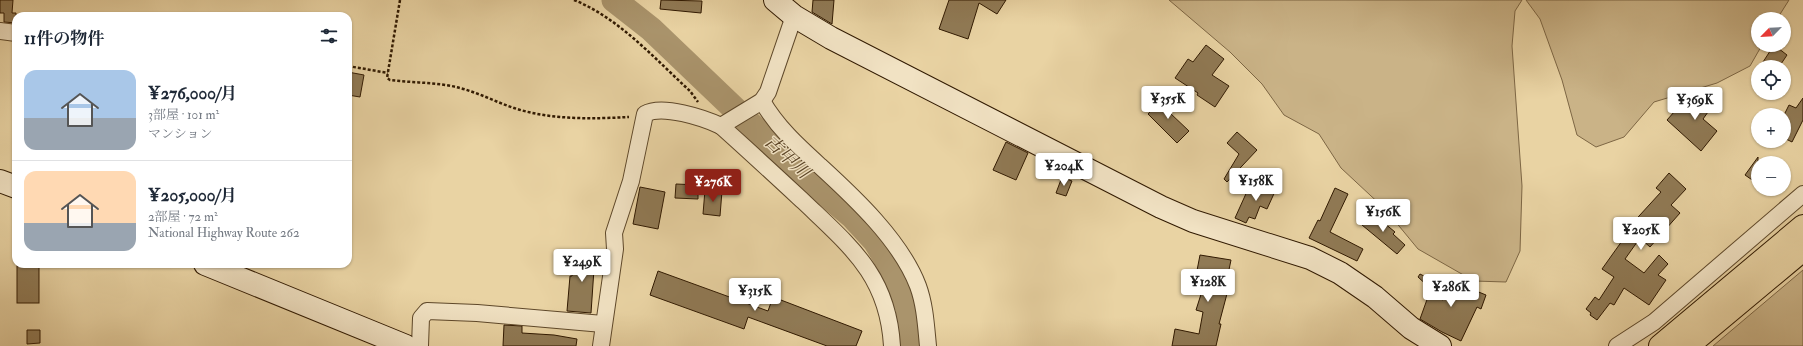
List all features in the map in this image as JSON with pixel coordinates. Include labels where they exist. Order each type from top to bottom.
[{"type":"highway","points":[[1660,346],[1803,226]]},
{"type":"highway","points":[[1688,346],[1803,250]]},
{"type":"street","points":[[775,0],[794,16],[831,38],[1161,207],[1194,221],[1310,258],[1340,273],[1375,297],[1411,328],[1440,346]]},
{"type":"street","points":[[718,123],[756,104],[768,92],[794,16]]},
{"type":"street","points":[[0,31],[12,32]]},
{"type":"street","points":[[756,104],[768,113],[783,132],[853,196],[907,262],[918,287],[926,321],[928,346]]},
{"type":"street","points":[[601,346],[615,249],[614,233],[631,181],[645,114],[651,111],[671,112],[718,123],[765,165],[857,253],[874,280],[887,310],[892,346]]},
{"type":"street","points":[[0,181],[12,186]]},
{"type":"street","points":[[1617,346],[1654,322],[1803,194]]},
{"type":"street","points":[[215,268],[406,346]]},
{"type":"street","points":[[420,346],[421,318],[426,312],[477,313],[603,324]]},
{"type":"path","points":[[400,0],[387,78],[390,80],[458,87],[478,93],[515,108],[536,113],[593,119],[635,117],[644,119]]},
{"type":"path","points":[[574,0],[588,6],[630,37],[690,91],[718,123]]},
{"type":"path","points":[[352,67],[388,73]]},
{"type":"shaded area","points":[[1169,0],[1522,0],[1515,11],[1512,46],[1522,186],[1520,251],[1506,282],[1474,281],[1418,249],[1385,209],[1341,168],[1319,134],[1284,115],[1262,84],[1230,52]]},
{"type":"shaded area","points":[[1526,0],[1789,0],[1781,12],[1751,12],[1751,52],[1758,52],[1753,60],[1751,60],[1750,66],[1717,83],[1654,102],[1624,137],[1596,147],[1577,135],[1562,80],[1540,19]]},
{"type":"shaded area","points":[[1803,270],[1803,346],[1713,346]]},
{"type":"building","points":[[0,0],[13,0],[12,23],[4,22],[4,13],[0,13]]},
{"type":"building","points":[[661,0],[702,1],[701,13],[660,9]]},
{"type":"building","points":[[813,0],[834,0],[832,24],[812,12]]},
{"type":"building","points":[[949,0],[1006,0],[997,14],[979,3],[968,39],[939,29]]},
{"type":"building","points":[[1206,45],[1224,59],[1212,75],[1229,86],[1215,107],[1197,95],[1198,93],[1175,78],[1188,59],[1193,62]]},
{"type":"building","points":[[1769,52],[1783,52],[1787,55],[1784,60],[1764,60]]},
{"type":"building","points":[[352,73],[364,75],[360,97],[352,96]]},
{"type":"building","points":[[1708,90],[1718,98],[1703,119],[1717,131],[1701,151],[1667,120],[1682,103],[1691,112]]},
{"type":"building","points":[[1165,96],[1176,107],[1170,113],[1189,131],[1177,143],[1148,114]]},
{"type":"building","points":[[1803,98],[1803,120],[1792,142],[1791,108],[1788,108],[1789,105],[1796,108]]},
{"type":"building","points":[[1237,132],[1257,150],[1227,182],[1224,179],[1239,154],[1227,143]]},
{"type":"building","points":[[1006,142],[1028,153],[1016,180],[993,170]]},
{"type":"building","points":[[1751,167],[1751,179],[1745,175]]},
{"type":"building","points":[[1669,173],[1686,189],[1671,205],[1680,213],[1650,247],[1640,238],[1625,259],[1644,273],[1659,255],[1668,264],[1658,275],[1666,280],[1649,305],[1624,288],[1614,305],[1610,303],[1597,320],[1590,315],[1591,313],[1586,309],[1595,297],[1599,300],[1614,277],[1602,269],[1622,241],[1618,239],[1661,192],[1656,188]]},
{"type":"building","points":[[1062,177],[1072,181],[1066,196],[1056,193]]},
{"type":"building","points":[[1266,181],[1277,187],[1267,209],[1260,206],[1255,219],[1249,217],[1246,223],[1235,218],[1249,187],[1261,192]]},
{"type":"building","points":[[676,184],[698,185],[698,199],[675,198]]},
{"type":"building","points":[[640,187],[665,192],[658,229],[633,224]]},
{"type":"building","points":[[1335,188],[1348,194],[1330,232],[1363,249],[1357,261],[1309,238],[1318,220],[1320,221]]},
{"type":"building","points":[[705,190],[722,191],[720,216],[703,214]]},
{"type":"building","points":[[1372,213],[1395,232],[1393,234],[1405,245],[1397,254],[1362,225]]},
{"type":"building","points":[[574,254],[600,257],[599,269],[594,269],[591,313],[567,311],[570,276],[572,276]]},
{"type":"building","points":[[1200,255],[1231,260],[1225,289],[1228,290],[1219,324],[1221,324],[1216,346],[1172,346],[1175,329],[1199,334],[1203,312],[1196,310],[1203,288],[1194,286]]},
{"type":"building","points":[[17,268],[39,268],[39,303],[17,303]]},
{"type":"building","points":[[658,271],[768,311],[773,297],[862,331],[856,346],[827,346],[748,317],[744,329],[650,295]]},
{"type":"building","points":[[1420,274],[1451,290],[1454,282],[1486,295],[1481,309],[1477,307],[1461,341],[1420,319],[1429,294],[1443,300],[1418,277]]},
{"type":"building","points":[[504,325],[522,326],[522,333],[554,335],[577,339],[576,346],[503,346]]},
{"type":"building","points":[[27,330],[40,330],[40,343],[27,344]]},
{"type":"waterway","name":"古甲川","points":[[614,0],[651,29],[809,180],[853,217],[875,241],[888,262],[908,308],[910,346]]}]
